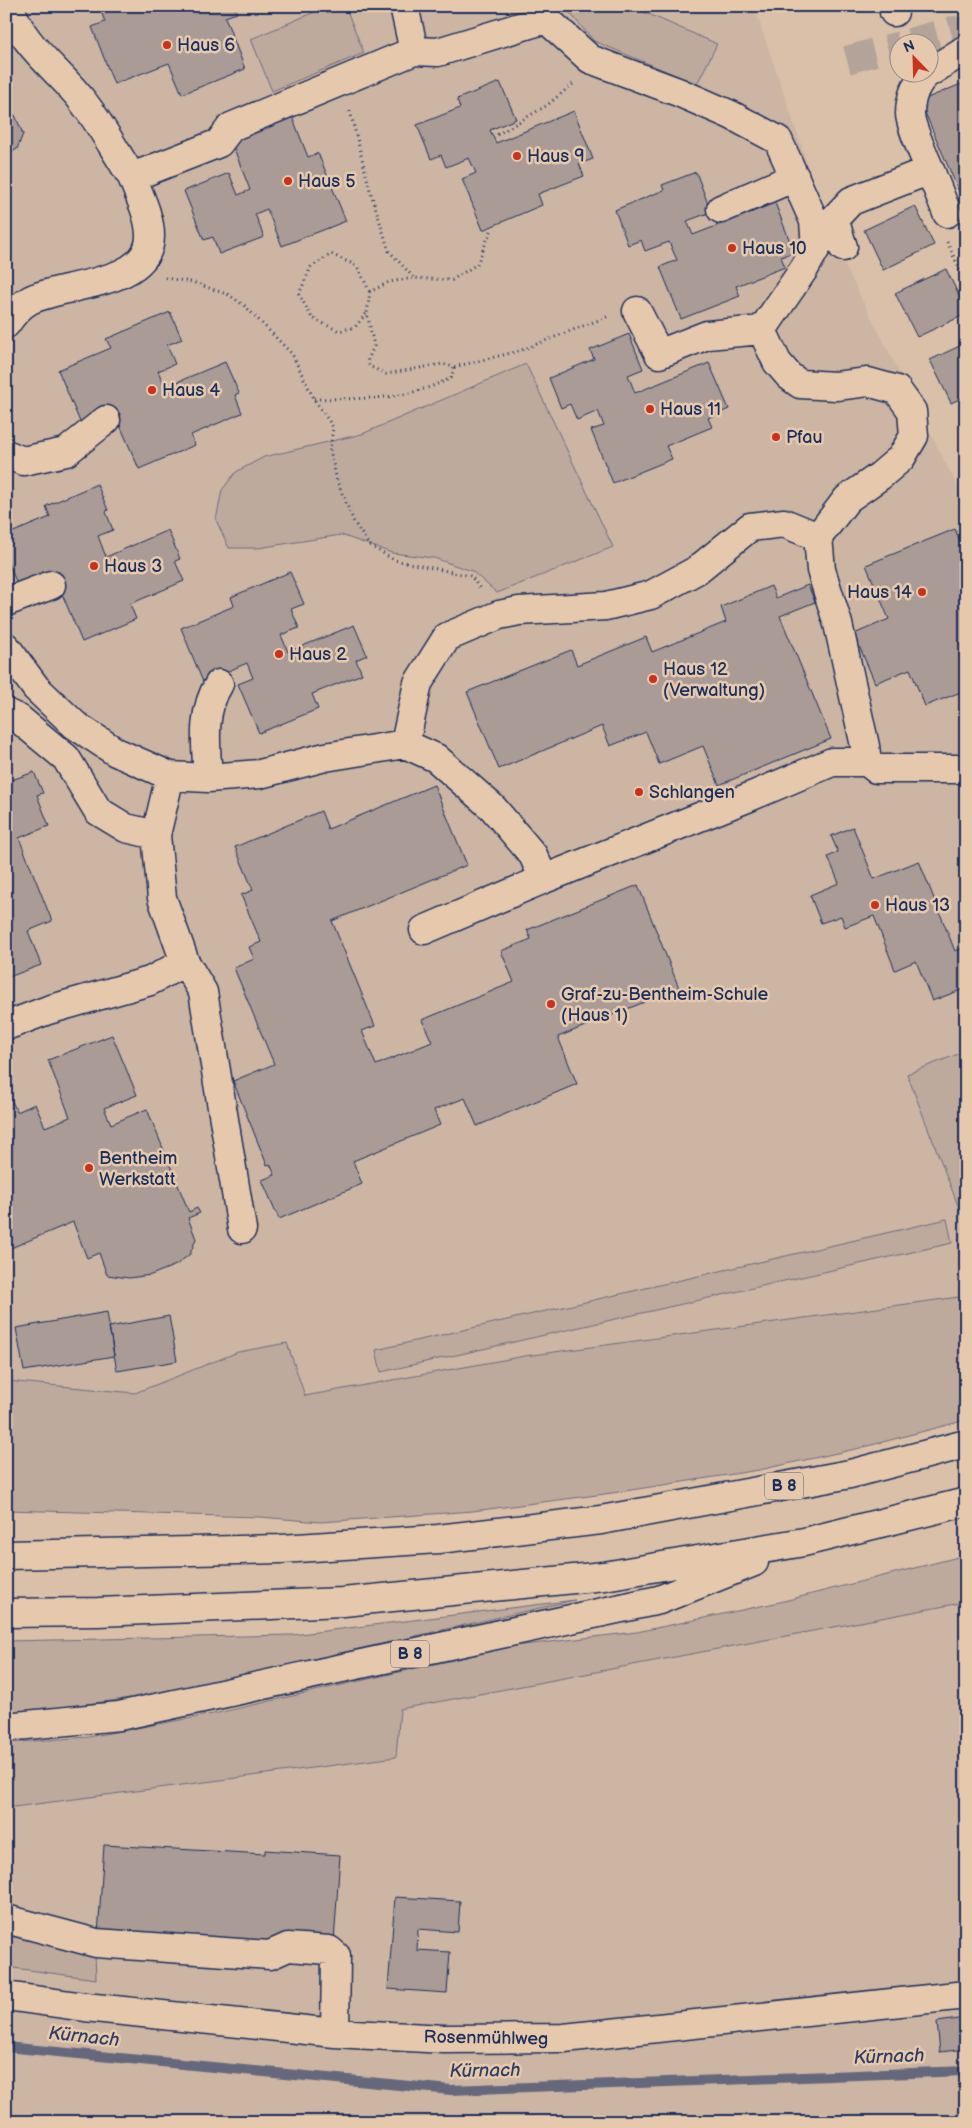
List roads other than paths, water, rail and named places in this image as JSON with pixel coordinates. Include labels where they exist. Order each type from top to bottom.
[{"type":"main road","points":[[6,324],[11,316],[30,301],[56,291],[127,272],[142,259],[149,245],[150,234],[144,208],[132,177],[84,102],[41,57],[14,20],[10,6]]},
{"type":"main road","points":[[404,6],[414,51]]},
{"type":"main road","points":[[132,177],[219,143],[231,127],[414,51],[438,52],[547,12],[590,59],[678,92],[778,140],[814,221],[816,248],[804,269],[762,330]]},
{"type":"main road","points":[[940,65],[966,49]]},
{"type":"main road","points":[[918,82],[914,91],[909,115],[948,213]]},
{"type":"main road","points":[[843,247],[834,219],[851,201],[930,170]]},
{"type":"main road","points":[[721,208],[795,177]]},
{"type":"main road","points":[[636,311],[660,354],[707,335],[762,330]]},
{"type":"main road","points":[[762,330],[777,362],[789,376],[800,384],[836,386],[868,382],[897,390],[912,411],[914,436],[901,458],[880,476],[847,499],[818,537],[821,570],[838,624],[866,746],[866,762]]},
{"type":"main road","points":[[6,454],[24,461],[66,452],[106,420]]},
{"type":"main road","points":[[405,744],[418,683],[448,638],[499,615],[519,611],[606,606],[651,595],[697,570],[750,527],[784,523],[818,537]]},
{"type":"main road","points":[[6,602],[51,584]]},
{"type":"main road","points":[[6,647],[36,688],[75,725],[116,752],[170,776],[208,778],[260,774],[326,757],[405,744],[436,758],[493,808],[533,855],[544,879]]},
{"type":"main road","points":[[208,778],[206,730],[212,696],[220,684]]},
{"type":"main road","points":[[6,713],[19,719],[66,758],[98,811],[126,828],[156,834]]},
{"type":"main road","points":[[424,930],[832,762],[866,762],[876,769],[966,769]]},
{"type":"main road","points":[[170,776],[156,834],[162,898],[185,962],[203,992],[242,1229]]},
{"type":"main road","points":[[6,1026],[48,1010],[150,981],[185,962]]},
{"type":"main road","name":"B 8","points":[[6,1555],[281,1549],[438,1539],[601,1520],[850,1474],[966,1444]]},
{"type":"main road","name":"B 8","points":[[6,1612],[98,1612],[343,1602],[604,1576],[804,1542],[966,1502]]},
{"type":"main road","name":"B 8","points":[[6,1727],[119,1716],[659,1600],[804,1542]]},
{"type":"main road","points":[[6,1919],[96,1943],[270,1955],[288,1947],[329,1950],[336,1956],[335,2033]]},
{"type":"main road","name":"Rosenmühlweg","points":[[6,1996],[85,2007],[335,2033],[444,2039],[564,2038],[966,1995]]},
{"type":"waterway","name":"Kürnach","points":[[6,2047],[451,2090],[966,2071]]},
{"type":"tunnel","points":[[940,34],[953,30],[966,32]]},
{"type":"tunnel","points":[[847,60],[890,48]]},
{"type":"place","name":"Haus 6","points":[[167,45]]},
{"type":"place","name":"Haus 9","points":[[517,156]]},
{"type":"place","name":"Haus 5","points":[[288,181]]},
{"type":"place","name":"Haus 10","points":[[732,248]]},
{"type":"place","name":"Haus 4","points":[[152,390]]},
{"type":"place","name":"Haus 11","points":[[650,409]]},
{"type":"place","name":"Pfau","points":[[776,437]]},
{"type":"place","name":"Haus 3","points":[[94,566]]},
{"type":"place","name":"Haus 14","points":[[922,592]]},
{"type":"place","name":"Haus 2","points":[[279,654]]},
{"type":"place","name":"Haus 12 (Verwaltung)","points":[[653,679]]},
{"type":"place","name":"Schlangen","points":[[639,792]]},
{"type":"place","name":"Haus 13","points":[[875,905]]},
{"type":"place","name":"Graf-zu-Bentheim-Schule (Haus 1)","points":[[551,1004]]},
{"type":"place","name":"Bentheim Werkstatt","points":[[89,1168]]}]
